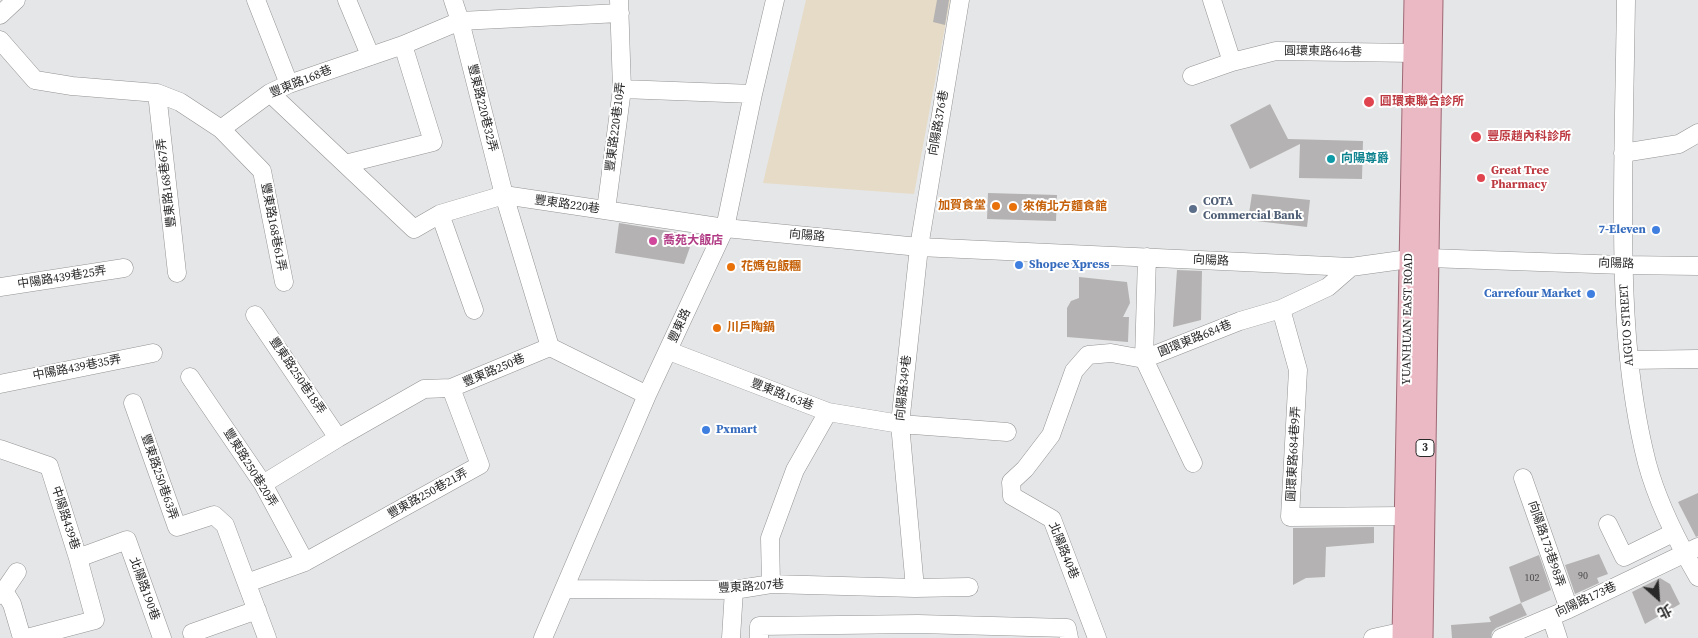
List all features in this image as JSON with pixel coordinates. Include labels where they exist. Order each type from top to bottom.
[{"type":"main road","name":"YUANHUAN EAST ROAD","points":[[1412,634],[1419,259],[1414,0]]},
{"type":"main road","name":"YUANHUAN EAST ROAD","points":[[1412,634],[1404,516],[1432,0]]},
{"type":"street","points":[[0,15],[16,0]]},
{"type":"street","points":[[256,0],[289,84]]},
{"type":"street","points":[[347,0],[370,55]]},
{"type":"street","name":"豐東路220巷32弄","points":[[453,0],[504,195],[550,347]]},
{"type":"street","name":"豐東路","points":[[543,638],[647,395],[725,228],[752,94],[775,0]]},
{"type":"street","name":"向陽路376巷","points":[[919,247],[960,0]]},
{"type":"street","points":[[1212,0],[1232,62]]},
{"type":"street","name":"AIGUO STREET","points":[[1626,0],[1623,265],[1629,360],[1635,410],[1648,465],[1659,500],[1672,532],[1691,551],[1698,576]]},
{"type":"street","name":"豐東路168巷","points":[[221,129],[270,93],[289,84],[402,45],[460,21],[620,6]]},
{"type":"street","name":"豐東路220巷10弄","points":[[606,210],[622,90],[620,6]]},
{"type":"street","points":[[0,40],[35,80],[72,86],[157,93],[180,102],[221,129]]},
{"type":"street","points":[[270,93],[344,164],[433,142],[402,45]]},
{"type":"street","name":"圓環東路646巷","points":[[1192,76],[1232,62],[1276,51],[1414,53]]},
{"type":"street","points":[[622,90],[752,94]]},
{"type":"street","name":"豐東路168巷67弄","points":[[157,93],[177,273]]},
{"type":"street","name":"豐東路168巷61弄","points":[[221,129],[262,171],[284,282]]},
{"type":"street","points":[[1623,153],[1679,144],[1698,133]]},
{"type":"street","name":"豐東路220巷","points":[[344,164],[414,229],[440,214],[504,195],[725,228]]},
{"type":"street","points":[[440,214],[474,310]]},
{"type":"street","name":"向陽路","points":[[725,228],[919,247],[1351,267],[1419,259],[1698,266]]},
{"type":"street","name":"向陽路349巷","points":[[915,588],[900,424],[919,247]]},
{"type":"street","points":[[1147,258],[1144,360],[1193,462]]},
{"type":"street","name":"圓環東路684巷","points":[[1011,482],[1025,469],[1052,435],[1074,371],[1088,355],[1111,353],[1144,360],[1240,321],[1281,309],[1328,287],[1351,267]]},
{"type":"street","name":"中陽路439巷25弄","points":[[0,287],[124,268]]},
{"type":"street","name":"圓環東路684巷9弄","points":[[1281,309],[1298,370],[1290,517],[1404,516]]},
{"type":"street","name":"豐東路250巷18弄","points":[[255,315],[338,438]]},
{"type":"street","points":[[550,347],[647,395]]},
{"type":"street","name":"豐東路250巷","points":[[263,484],[338,438],[424,389],[451,388],[550,347]]},
{"type":"street","name":"豐東路163巷","points":[[669,351],[828,412],[900,424],[1007,432]]},
{"type":"street","name":"中陽路439巷35弄","points":[[0,384],[153,353]]},
{"type":"street","points":[[1629,360],[1698,359]]},
{"type":"street","name":"豐東路250巷20弄","points":[[190,377],[263,484],[305,562]]},
{"type":"street","name":"豐東路250巷21弄","points":[[305,562],[480,465],[451,388]]},
{"type":"street","name":"豐東路250巷63弄","points":[[133,403],[176,527],[214,515],[225,525],[268,638]]},
{"type":"street","points":[[772,584],[770,538],[795,470],[828,412]]},
{"type":"street","name":"中陽路439巷","points":[[0,449],[49,466],[95,620],[27,638]]},
{"type":"street","name":"向陽路173巷98弄","points":[[1523,478],[1569,609]]},
{"type":"street","name":"北陽路40巷","points":[[1011,482],[1012,496],[1052,519],[1097,638]]},
{"type":"street","points":[[1608,524],[1624,556],[1672,532]]},
{"type":"street","name":"北陽路190巷","points":[[78,558],[127,540],[162,638]]},
{"type":"street","name":"向陽路173巷","points":[[1501,638],[1569,609],[1691,551]]},
{"type":"street","points":[[247,583],[305,562]]},
{"type":"street","points":[[17,572],[2,593],[12,604],[22,638]]},
{"type":"street","name":"豐東路207巷","points":[[564,589],[734,590],[772,584],[915,588],[969,586]]},
{"type":"street","points":[[731,638],[734,590]]},
{"type":"street","points":[[192,633],[257,610]]},
{"type":"street","points":[[1551,617],[1558,638]]},
{"type":"street","points":[[759,638],[759,626],[920,631],[1067,628],[1069,638]]},
{"type":"street","points":[[1373,638],[1412,634]]},
{"type":"shaded area","points":[[806,0],[950,0],[914,194],[763,183]]},
{"type":"building","points":[[937,0],[949,0],[945,25],[933,22]]},
{"type":"building","points":[[1270,104],[1288,139],[1363,141],[1362,179],[1299,178],[1300,144],[1250,169],[1230,125]]},
{"type":"building","points":[[988,193],[1057,195],[1056,221],[987,219]]},
{"type":"building","points":[[1252,194],[1310,200],[1307,227],[1248,220]]},
{"type":"building","name":"喬苑大飯店","points":[[619,223],[687,234],[690,247],[684,264],[615,253]]},
{"type":"building","points":[[1177,270],[1202,271],[1201,320],[1173,327]]},
{"type":"building","points":[[1079,277],[1127,282],[1130,303],[1123,317],[1129,317],[1128,342],[1067,337],[1067,308],[1071,301],[1079,298]]},
{"type":"building","points":[[1698,493],[1698,536],[1696,537],[1678,502]]},
{"type":"building","points":[[1374,527],[1374,543],[1326,547],[1325,577],[1306,578],[1293,585],[1293,528]]},
{"type":"building","points":[[1599,554],[1608,574],[1597,578],[1599,583],[1575,594],[1565,565]]},
{"type":"building","points":[[1539,555],[1551,590],[1521,603],[1509,567]]},
{"type":"building","points":[[1660,578],[1670,584],[1680,604],[1645,624],[1632,592]]},
{"type":"building","points":[[1521,603],[1527,615],[1496,628],[1492,632],[1491,638],[1452,638],[1451,625],[1491,622],[1489,617]]},
{"type":"place","name":"圓環東聯合診所","points":[[1369,102]]},
{"type":"place","name":"豐原趙內科診所","points":[[1476,137]]},
{"type":"place","name":"向陽尊爵","points":[[1331,159]]},
{"type":"place","name":"Great Tree Pharmacy","points":[[1481,178]]},
{"type":"place","name":"加賀食堂","points":[[996,206]]},
{"type":"place","name":"來侑北方麵食館","points":[[1013,207]]},
{"type":"place","name":"COTA Commercial Bank","points":[[1193,209]]},
{"type":"place","name":"7-Eleven","points":[[1656,230]]},
{"type":"place","name":"喬苑大飯店","points":[[653,241]]},
{"type":"place","name":"Shopee Xpress","points":[[1019,265]]},
{"type":"place","name":"花媽包飯糰","points":[[731,267]]},
{"type":"place","name":"Carrefour Market","points":[[1591,294]]},
{"type":"place","name":"川戶陶鍋","points":[[717,328]]},
{"type":"place","name":"Pxmart","points":[[706,430]]}]
